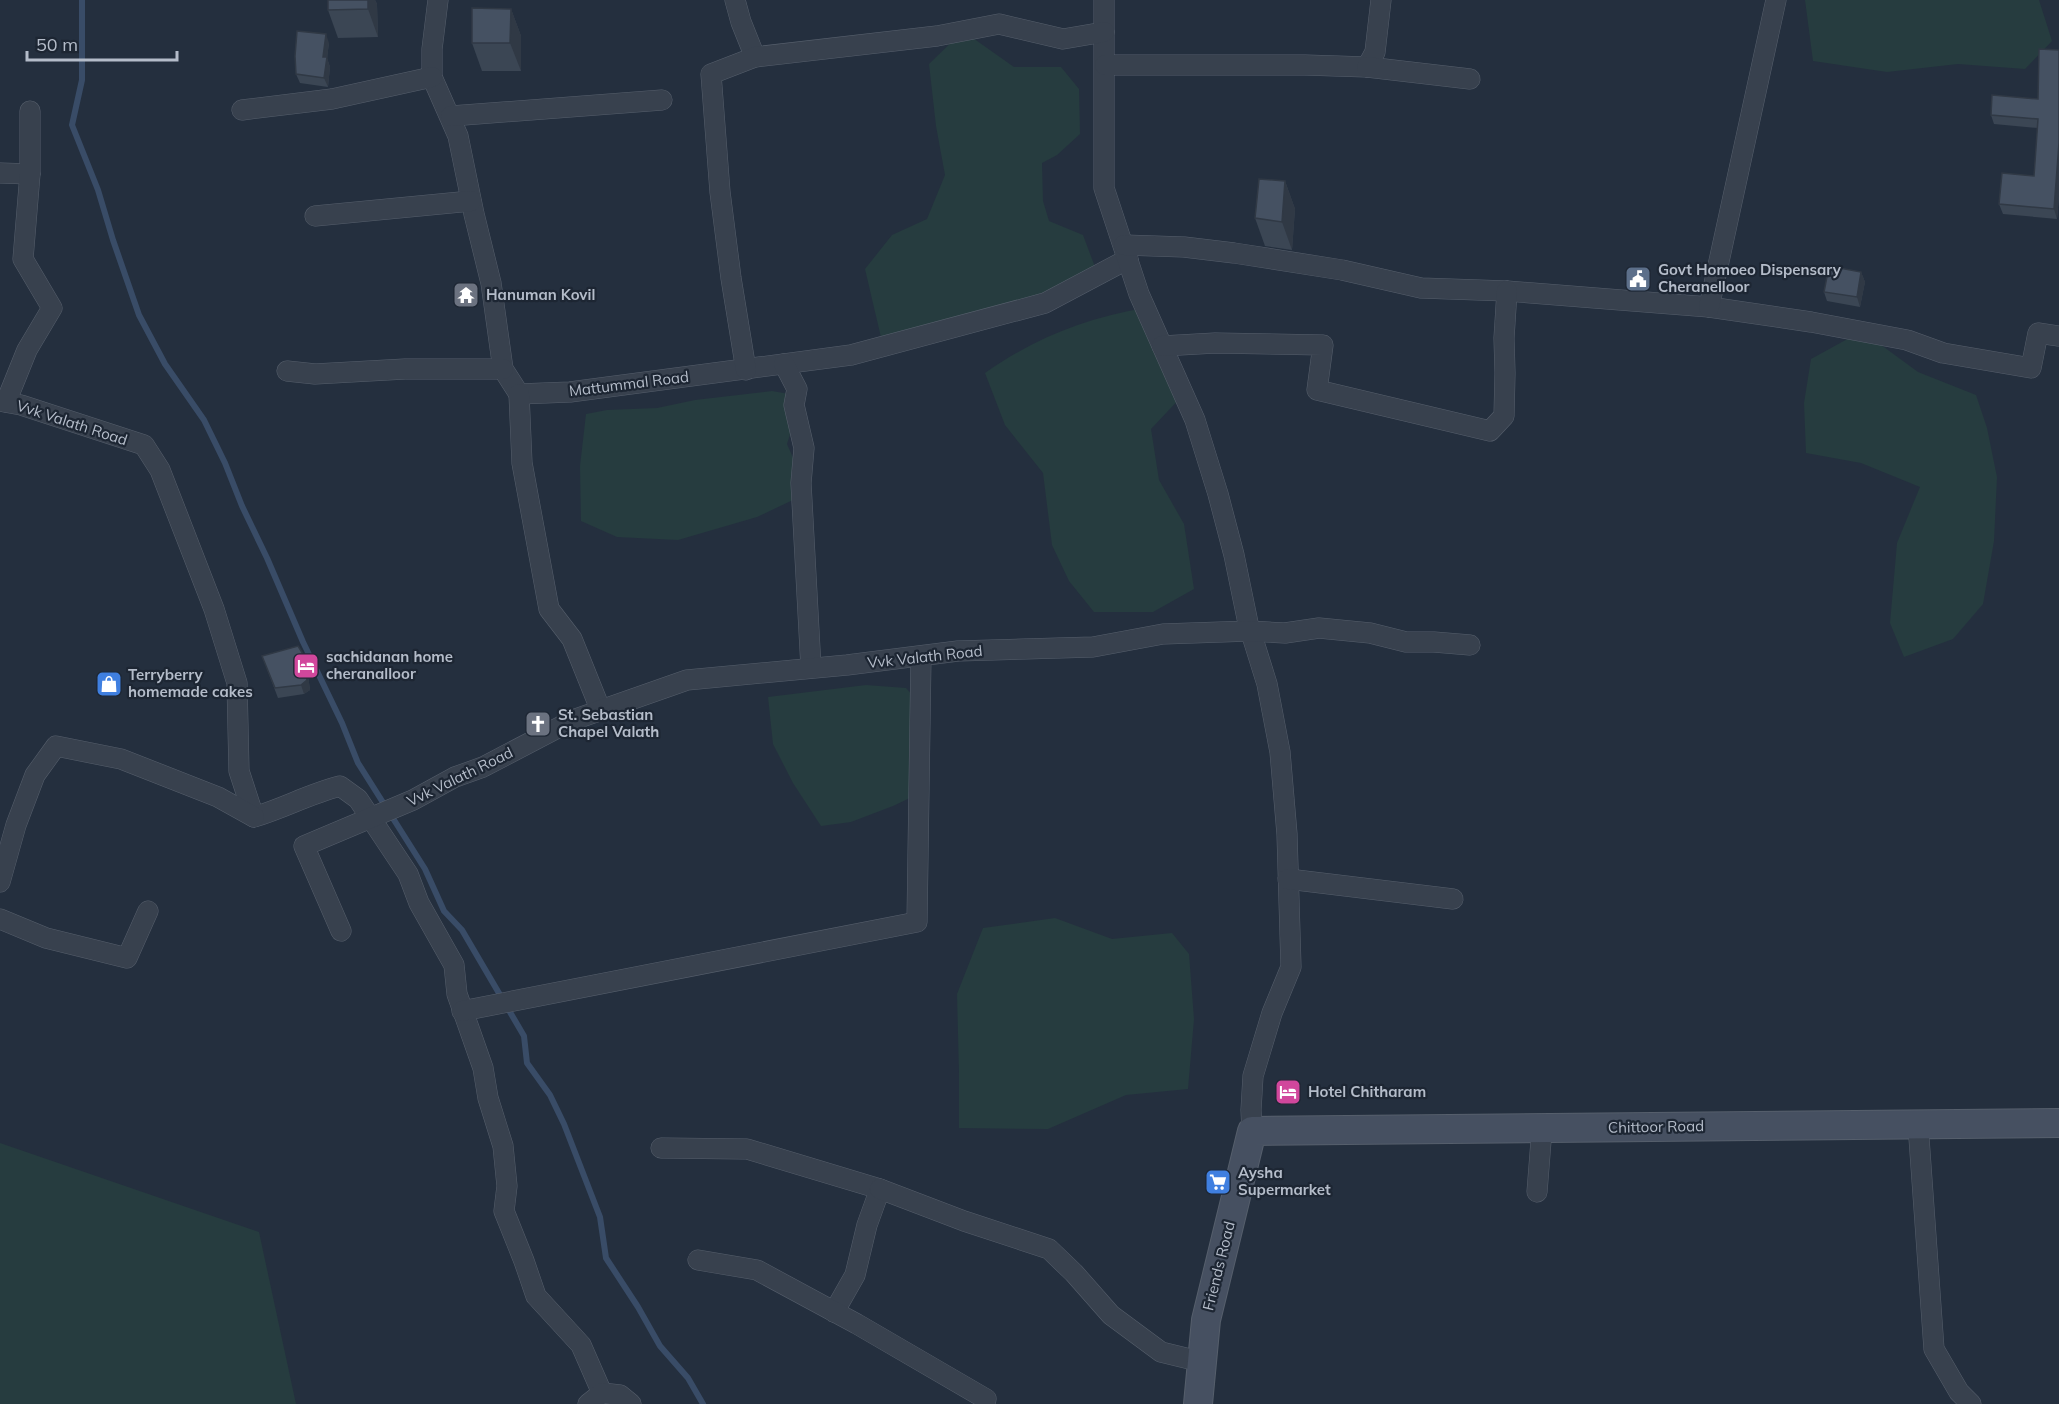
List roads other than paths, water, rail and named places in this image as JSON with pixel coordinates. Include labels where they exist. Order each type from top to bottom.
[{"type":"main road","name":"Chittoor Road","points":[[1252,1131],[2059,1123]]},
{"type":"main road","name":"Friends Road","points":[[1198,1404],[1206,1320],[1252,1131]]},
{"type":"street","points":[[438,0],[432,49],[432,77],[458,136],[491,283],[503,369],[519,394],[522,464],[549,609],[573,639],[601,711]]},
{"type":"street","points":[[735,0],[755,57]]},
{"type":"street","points":[[1104,0],[1104,188],[1139,294],[1195,420],[1234,555],[1250,631],[1268,684],[1280,752],[1287,834],[1291,968],[1272,1012],[1253,1076],[1252,1131]]},
{"type":"street","points":[[1367,67],[1375,52],[1381,0]]},
{"type":"street","points":[[1709,307],[1776,0]]},
{"type":"street","points":[[746,370],[720,192],[711,74],[755,57],[914,39],[999,24],[1063,39],[1104,32]]},
{"type":"street","points":[[1105,65],[1367,67],[1470,79]]},
{"type":"street","points":[[242,110],[333,99],[432,77]]},
{"type":"street","points":[[451,116],[662,100]]},
{"type":"street","points":[[3,401],[27,350],[52,308],[23,260],[30,174],[30,111]]},
{"type":"street","points":[[0,173],[30,174]]},
{"type":"street","points":[[315,216],[471,201]]},
{"type":"street","points":[[1126,252],[1184,247],[1342,270],[1421,288],[1507,291],[1709,307],[1811,322],[1907,340],[1943,353],[2031,368],[2038,333],[2059,336]]},
{"type":"street","name":"Mattummal Road","points":[[519,394],[570,392],[851,355],[1045,303],[1126,252]]},
{"type":"street","points":[[1162,346],[1323,345],[1317,390],[1490,431],[1504,416],[1504,338],[1507,291]]},
{"type":"street","points":[[784,364],[797,389],[794,405],[804,448],[801,483],[812,668]]},
{"type":"street","points":[[287,371],[315,374],[405,369],[503,369]]},
{"type":"street","name":"Vvk Valath Road","points":[[3,401],[144,445],[160,470],[214,609],[237,683],[240,771],[254,817]]},
{"type":"street","name":"Vvk Valath Road","points":[[341,931],[304,846],[396,808],[573,720],[687,680],[958,651],[1094,647],[1163,634],[1250,631],[1285,633],[1319,628],[1370,633],[1406,642],[1470,645]]},
{"type":"street","points":[[462,1011],[917,921],[921,656]]},
{"type":"street","points":[[0,882],[16,825],[35,775],[56,746],[121,759],[207,792],[254,817],[276,810],[314,792],[340,786],[358,799],[408,874],[420,903],[454,965],[457,994],[483,1068],[488,1098],[503,1146],[507,1186],[504,1211],[536,1296],[581,1345],[595,1398],[620,1395],[632,1404]]},
{"type":"street","points":[[1288,879],[1454,899]]},
{"type":"street","points":[[0,919],[46,938],[127,958],[148,911]]},
{"type":"street","points":[[1918,1124],[1934,1349],[1959,1392],[1971,1404]]},
{"type":"street","points":[[1537,1192],[1542,1128]]},
{"type":"street","points":[[661,1148],[747,1149],[880,1189],[964,1221],[1049,1249],[1074,1273],[1111,1316],[1161,1352],[1202,1362]]},
{"type":"street","points":[[834,1312],[855,1275],[867,1225],[880,1189]]},
{"type":"street","points":[[698,1260],[757,1270],[986,1398],[985,1404]]},
{"type":"waterway","points":[[82,0],[82,80],[72,125],[98,190],[139,315],[165,364],[204,420],[358,763],[425,869],[444,911],[462,930],[524,1036],[527,1063],[550,1095],[564,1124],[600,1217],[606,1258],[660,1346],[688,1378],[703,1404]]},
{"type":"place","name":"Govt Homoeo Dispensary Cheranelloor","points":[[1638,279]]},
{"type":"place","name":"Hanuman Kovil","points":[[466,295]]},
{"type":"place","name":"sachidanan home cheranalloor","points":[[306,666]]},
{"type":"place","name":"Terryberry homemade cakes","points":[[109,684]]},
{"type":"place","name":"St. Sebastian Chapel Valath","points":[[538,724]]},
{"type":"place","name":"Hotel Chitharam","points":[[1288,1092]]},
{"type":"place","name":"Aysha Supermarket","points":[[1218,1182]]}]
